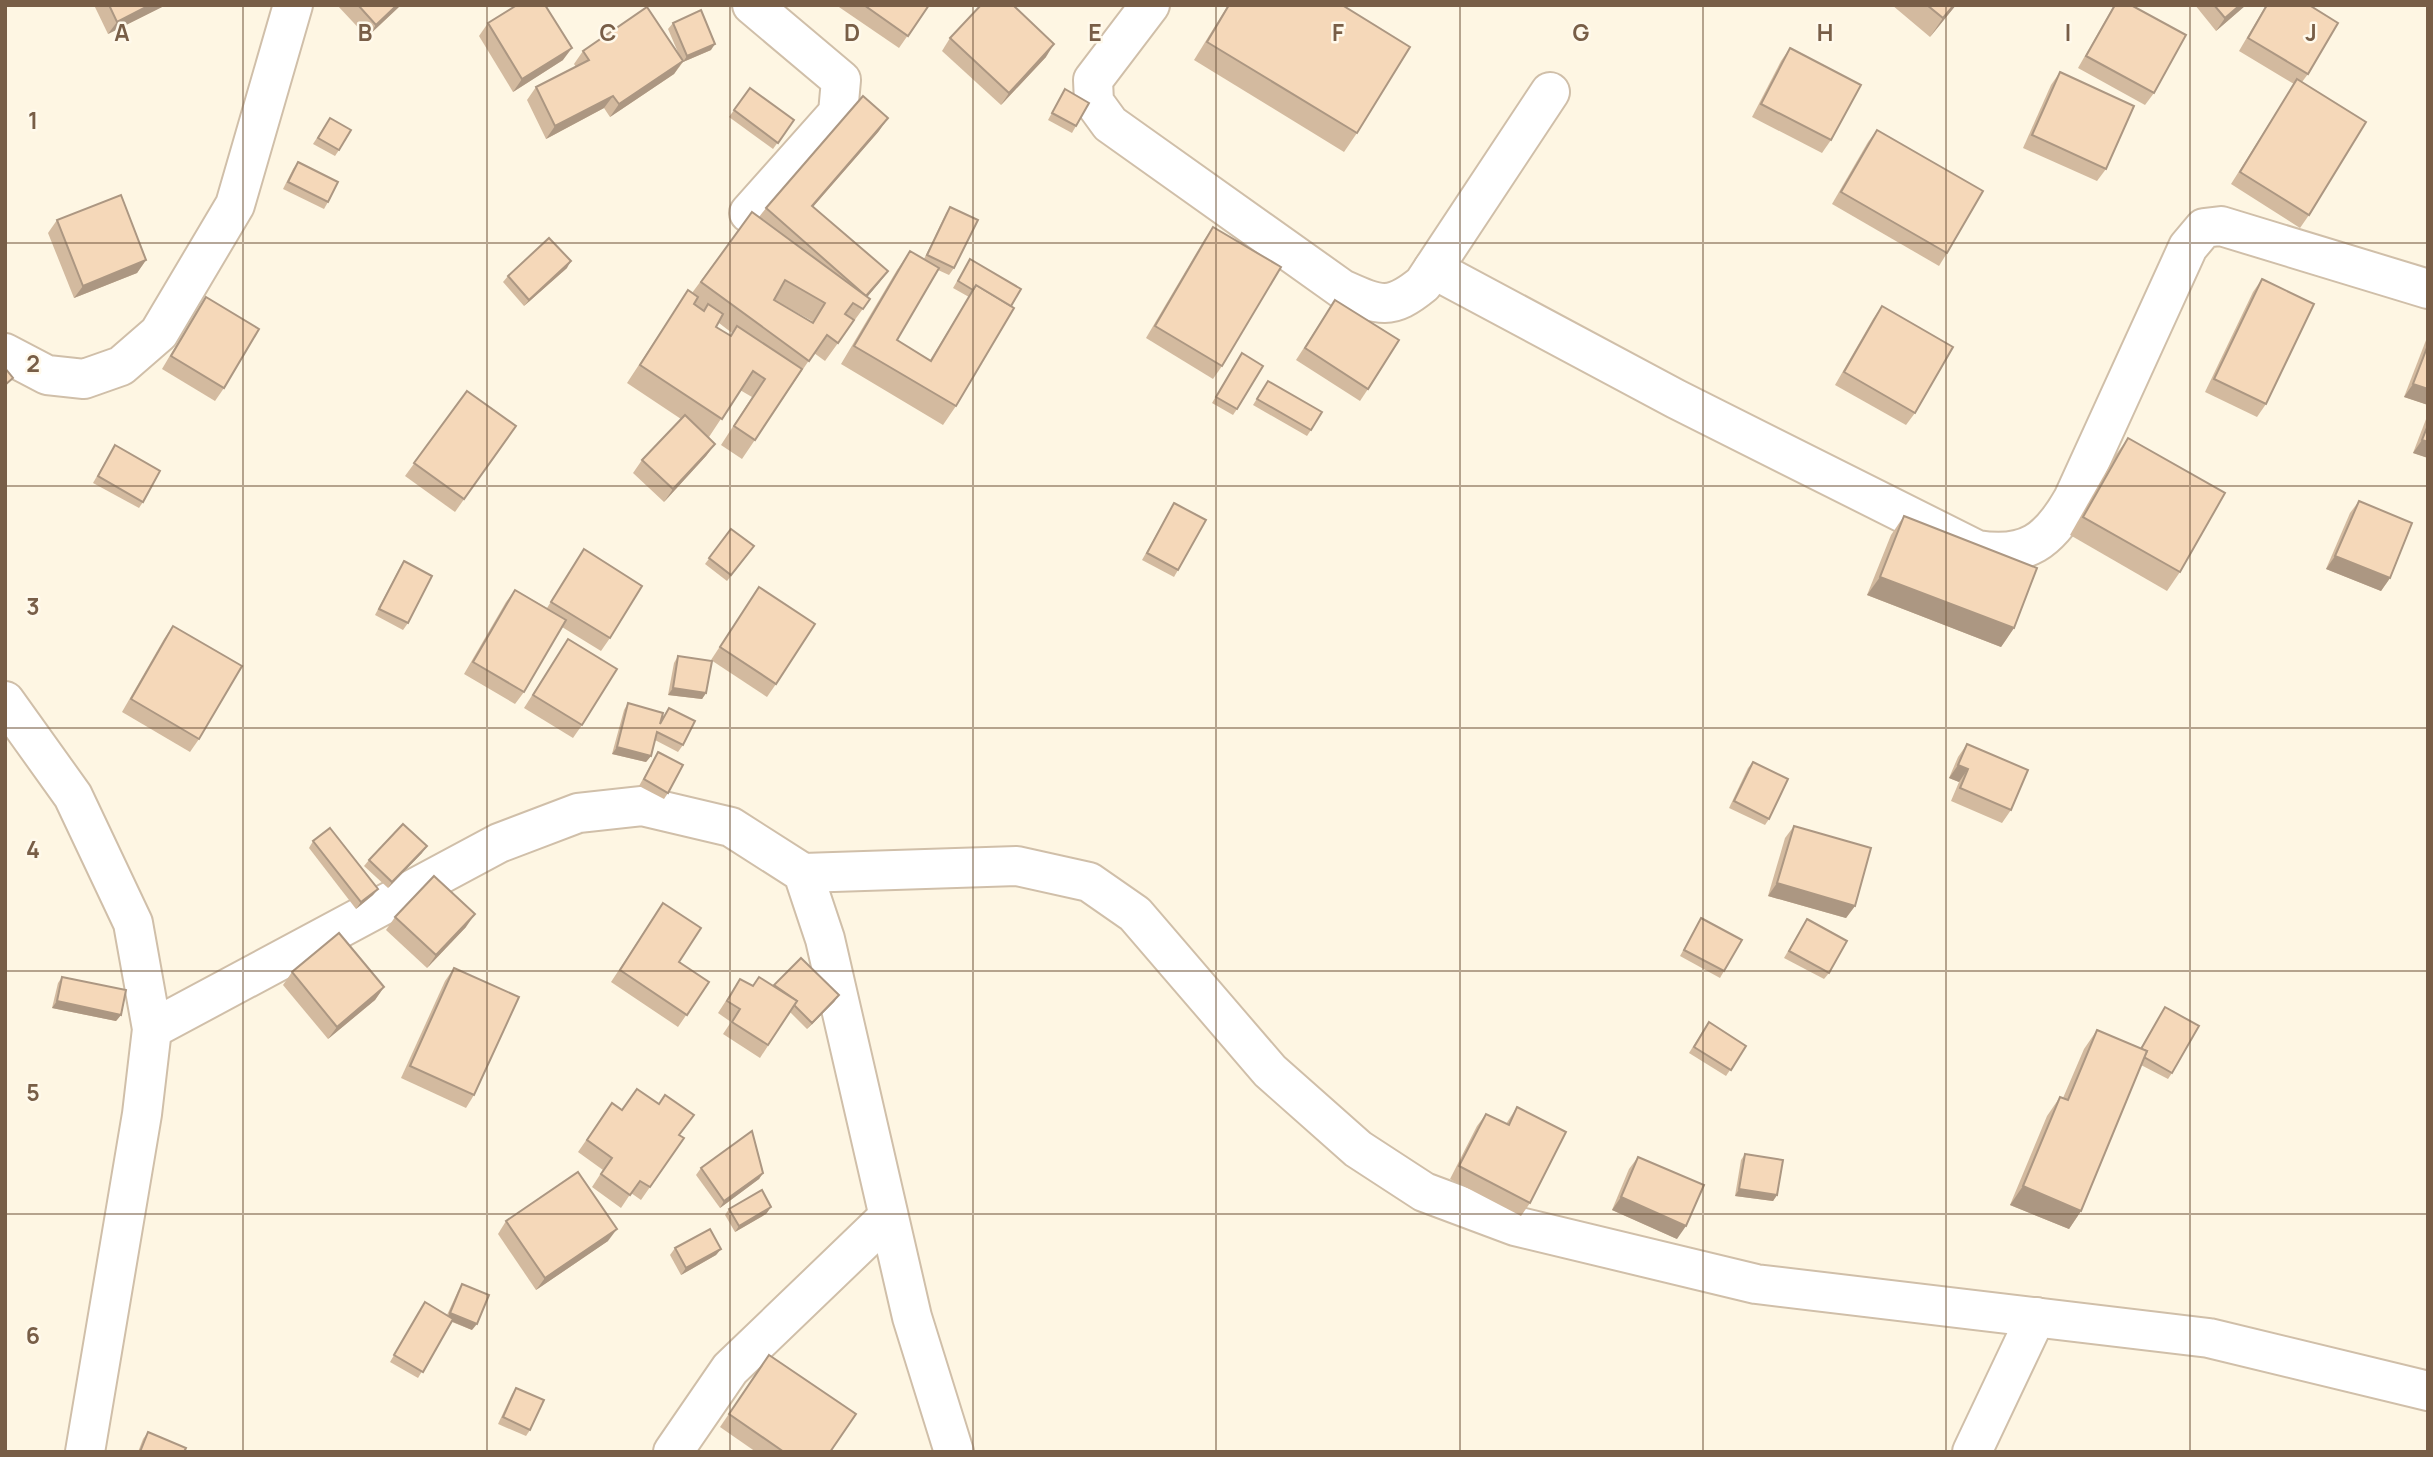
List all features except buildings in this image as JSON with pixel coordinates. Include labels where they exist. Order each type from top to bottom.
[{"type":"street","points":[[5,353],[47,375],[84,379],[121,366],[159,333],[235,205],[293,5]]},
{"type":"street","points":[[749,213],[838,113],[841,97],[841,80],[752,5]]},
{"type":"street","points":[[1150,5],[1093,80],[1094,102],[1110,124],[1342,289],[1371,302],[1390,304],[1405,298],[1423,284],[1550,92]]},
{"type":"street","points":[[1433,269],[1712,418],[1976,550],[2002,554],[2036,543],[2056,528],[2073,499],[2188,247],[2204,228],[2221,226],[2428,289]]},
{"type":"street","points":[[5,701],[73,796],[133,923],[152,1029],[142,1114],[85,1452]]},
{"type":"street","points":[[152,1029],[499,843],[578,813],[642,806],[731,827],[803,873],[1017,866],[1089,882],[1135,914],[1270,1071],[1358,1149],[1424,1192],[1502,1221],[1756,1284],[2209,1338],[2428,1391]]},
{"type":"street","points":[[803,873],[825,939],[912,1318],[954,1452]]},
{"type":"street","points":[[673,1452],[730,1369],[887,1218]]},
{"type":"street","points":[[1972,1452],[2036,1317]]}]
